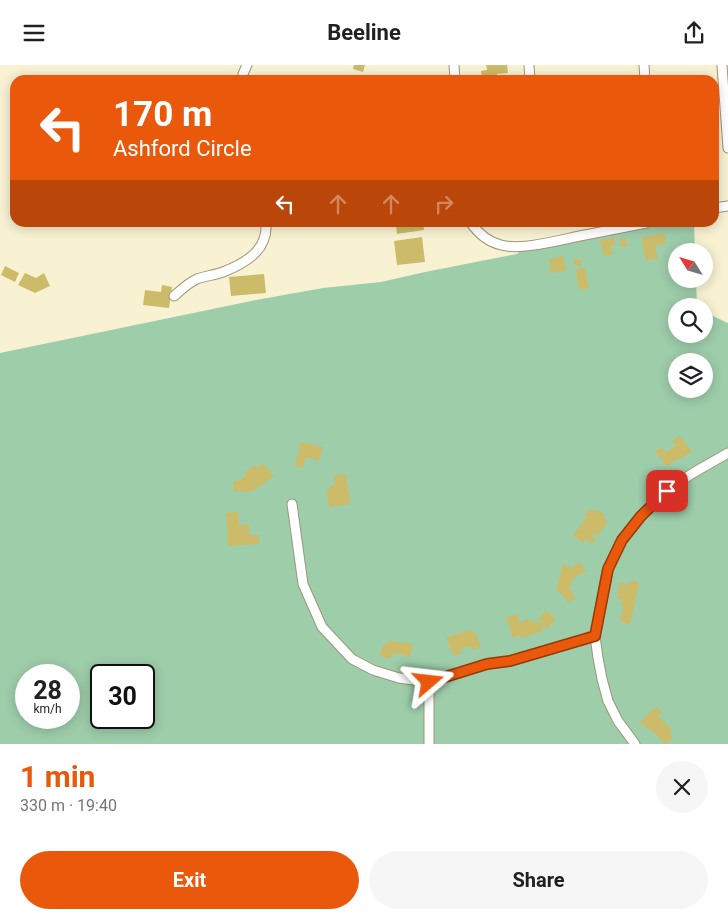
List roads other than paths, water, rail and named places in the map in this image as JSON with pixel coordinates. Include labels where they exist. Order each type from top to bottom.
[{"type":"street","points":[[722,66],[728,148]]},
{"type":"street","points":[[174,296],[194,280],[222,272],[248,259],[264,241],[267,227]]},
{"type":"street","points":[[475,227],[491,241],[500,245],[514,247],[558,241],[626,227]]},
{"type":"street","points":[[635,744],[618,721],[608,701],[598,657],[595,636],[608,569],[622,540],[641,516],[675,485],[728,453]]},
{"type":"street","points":[[292,504],[303,584],[322,627],[352,659],[373,670],[399,678],[429,682],[487,664],[510,661],[595,636]]},
{"type":"street","points":[[429,682],[429,744]]}]
